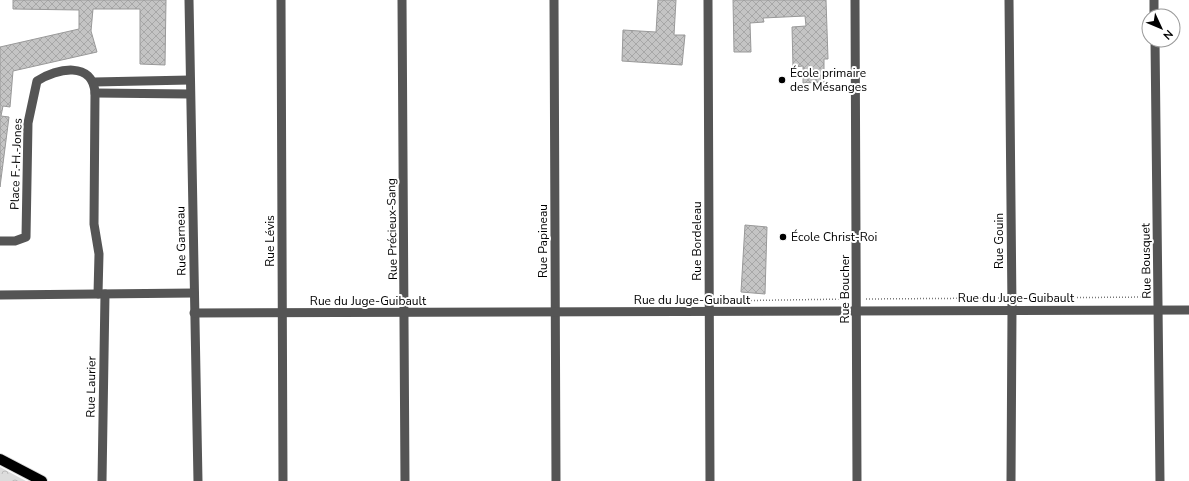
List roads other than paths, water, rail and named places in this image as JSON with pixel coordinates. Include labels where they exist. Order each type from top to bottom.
[{"type":"main road","points":[[0,459],[42,481]]},
{"type":"street","name":"Rue Garneau","points":[[189,0],[198,481]]},
{"type":"street","name":"Rue Lévis","points":[[281,0],[283,481]]},
{"type":"street","name":"Rue Précieux-Sang","points":[[402,0],[405,481]]},
{"type":"street","name":"Rue Papineau","points":[[554,0],[556,481]]},
{"type":"street","name":"Rue Bordeleau","points":[[708,0],[710,481]]},
{"type":"street","name":"Rue Boucher","points":[[855,0],[857,481]]},
{"type":"street","name":"Rue Gouin","points":[[1009,0],[1012,309],[1011,481]]},
{"type":"street","name":"Rue Bousquet","points":[[1155,48],[1160,481]]},
{"type":"street","name":"Place F.-H.-Jones","points":[[0,241],[15,241],[26,237],[28,123],[37,81],[48,74],[80,70],[87,74],[94,82]]},
{"type":"street","points":[[102,294],[99,254],[94,224],[94,82],[190,80]]},
{"type":"street","points":[[95,93],[190,94]]},
{"type":"street","points":[[0,294],[194,293]]},
{"type":"street","name":"Rue Laurier","points":[[102,294],[102,481]]},
{"type":"street","name":"Rue du Juge-Guibault","points":[[194,313],[710,312],[1012,309],[1189,310]]},
{"type":"place","name":"École primaire des Mésanges","points":[[782,80]]},
{"type":"place","name":"École Christ-Roi","points":[[783,237]]}]
